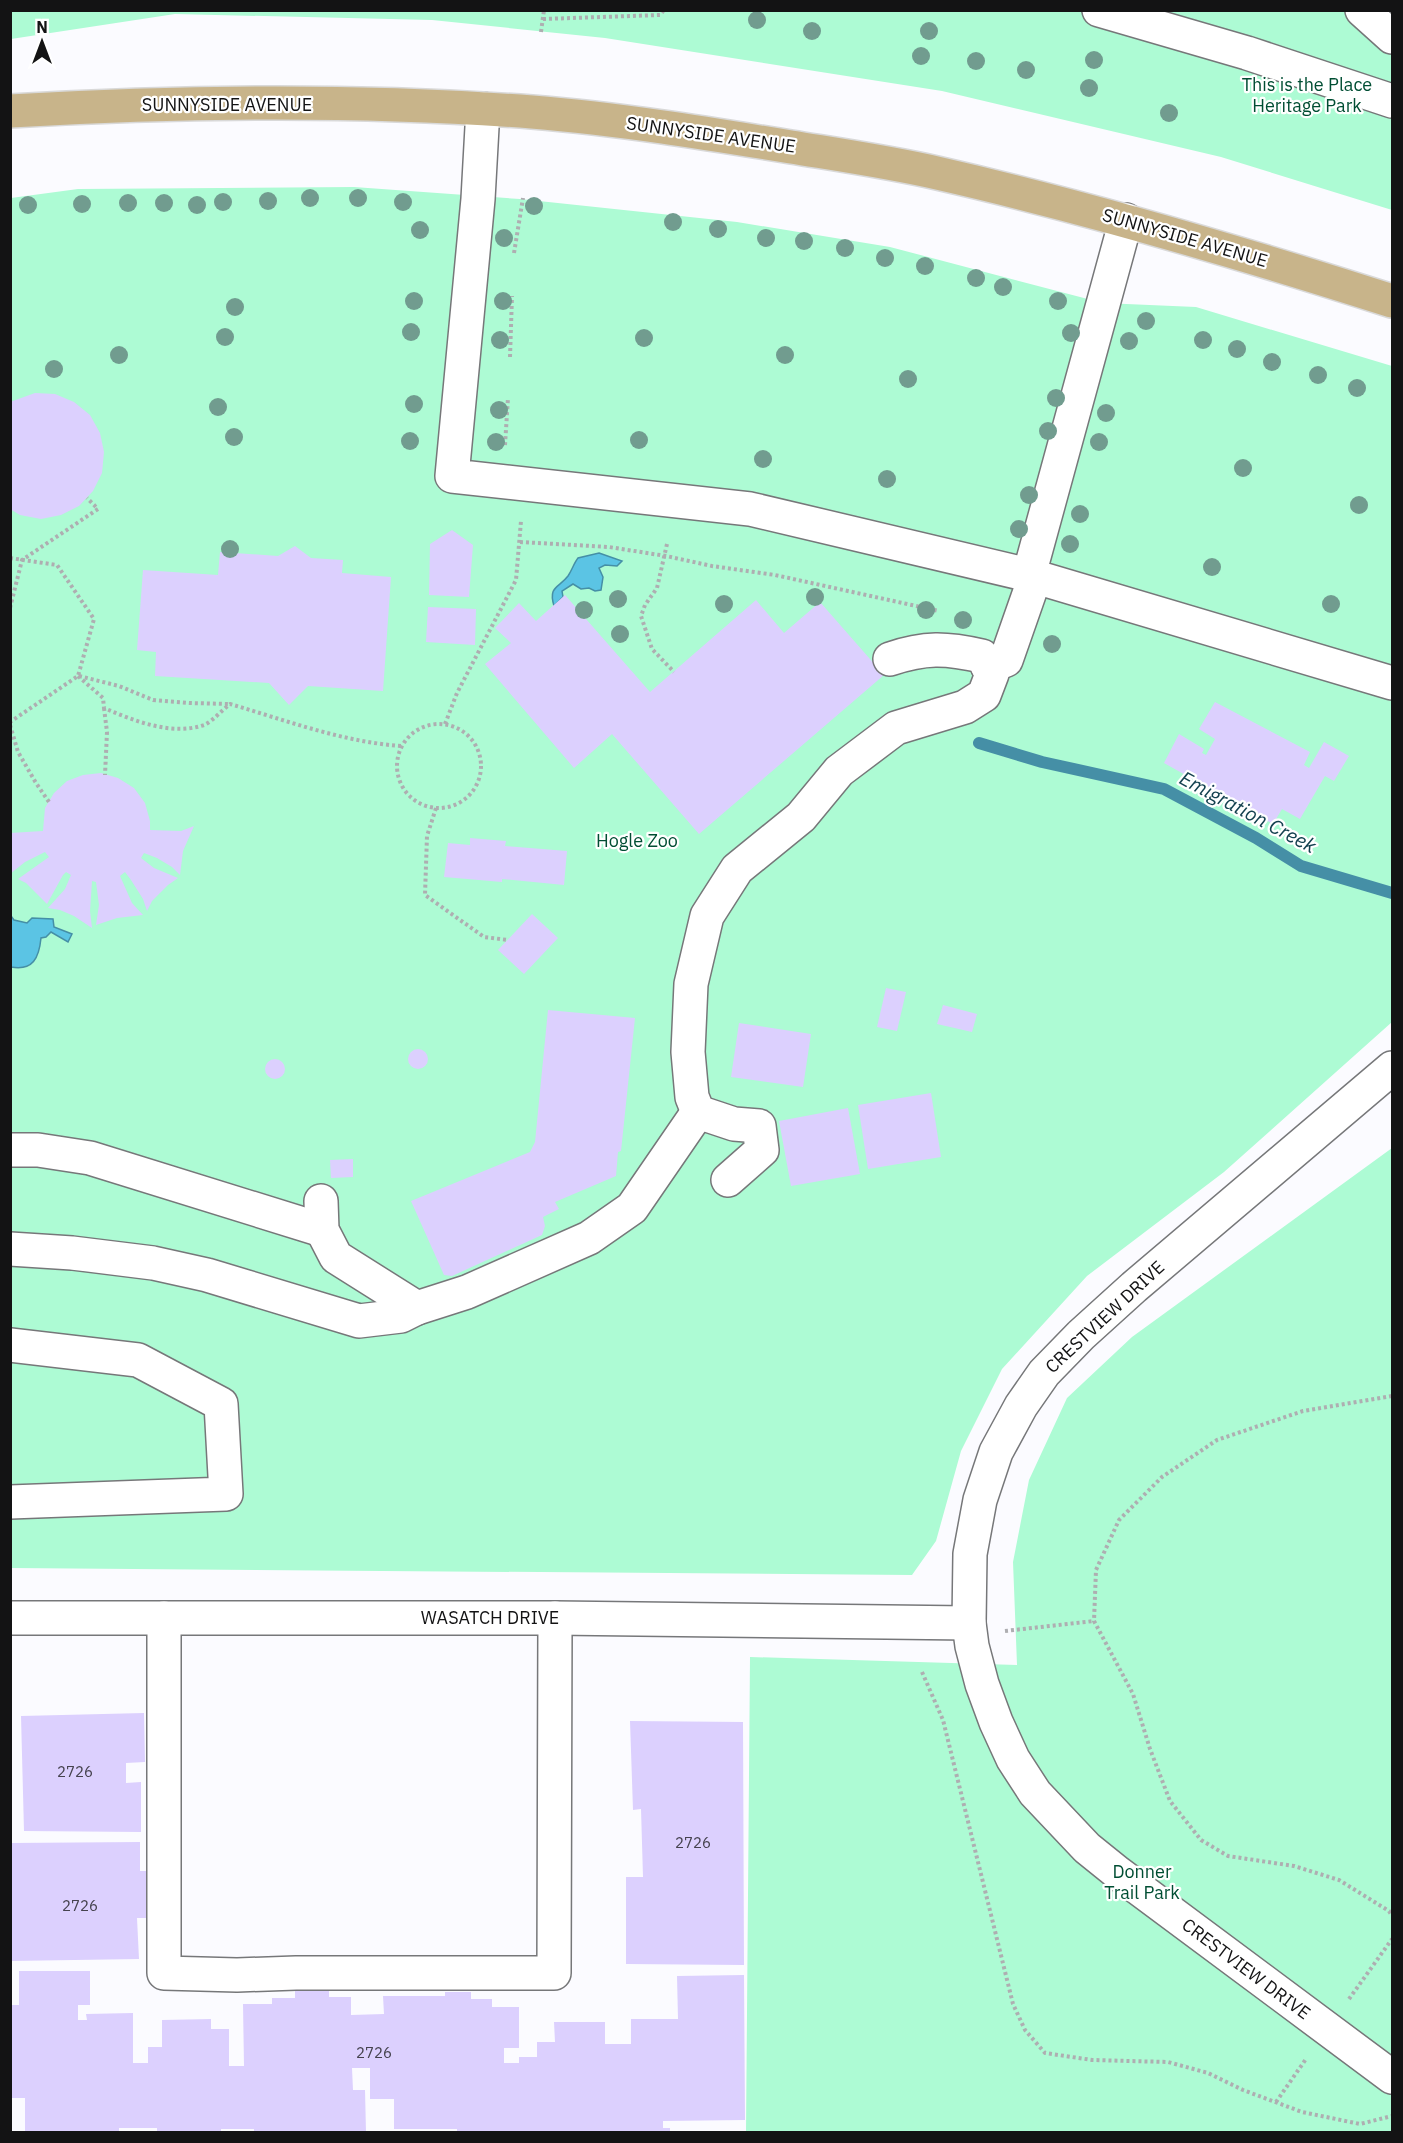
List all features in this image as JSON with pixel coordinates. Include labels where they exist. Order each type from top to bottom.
[{"type":"main road","name":"SUNNYSIDE AVENUE","points":[[10,111],[160,104],[274,103],[483,109],[632,123],[832,154],[945,175],[1126,220],[1268,261],[1392,301]]},
{"type":"street","points":[[1099,10],[1247,53],[1392,101]]},
{"type":"street","points":[[1362,10],[1392,37]]},
{"type":"street","points":[[483,109],[478,199],[452,476],[750,509],[1032,576],[1392,683]]},
{"type":"street","points":[[988,667],[1006,660],[1032,576],[1126,220]]},
{"type":"street","points":[[698,1113],[692,1097],[688,1052],[691,984],[707,916],[737,869],[801,818],[839,771],[896,728],[964,707],[984,695],[992,674],[982,656],[950,649],[912,652],[890,659]]},
{"type":"street","name":"CRESTVIEW DRIVE","points":[[1392,1068],[1134,1287],[1081,1335],[1044,1373],[1021,1406],[996,1452],[980,1500],[970,1554],[969,1623],[972,1646],[996,1722],[1014,1759],[1035,1793],[1062,1824],[1118,1874],[1392,2077]]},
{"type":"street","points":[[698,1113],[734,1124],[759,1126],[762,1150],[728,1180]]},
{"type":"street","points":[[10,1250],[72,1253],[153,1263],[207,1275],[359,1321],[401,1316],[417,1308],[467,1292],[589,1238],[632,1208],[698,1113]]},
{"type":"street","points":[[10,1150],[38,1150],[90,1158],[321,1215],[336,1257],[417,1308]]},
{"type":"street","points":[[10,1345],[138,1360],[221,1404],[226,1494],[10,1502]]},
{"type":"street","points":[[164,1617],[164,1973],[237,1975],[554,1973],[555,1618]]},
{"type":"street","name":"WASATCH DRIVE","points":[[10,1618],[555,1618],[969,1623]]},
{"type":"path","points":[[541,33],[544,10]]},
{"type":"path","points":[[543,19],[660,15],[664,10]]},
{"type":"path","points":[[514,253],[523,198]]},
{"type":"path","points":[[510,357],[512,296]]},
{"type":"path","points":[[505,446],[508,398]]},
{"type":"path","points":[[10,608],[22,560],[98,509],[87,498]]},
{"type":"path","points":[[445,724],[457,693],[516,580],[521,521]]},
{"type":"path","points":[[520,542],[609,547],[666,556],[712,566],[775,575],[941,612]]},
{"type":"path","points":[[667,544],[657,588],[645,605],[641,616],[652,649],[674,672]]},
{"type":"path","points":[[10,558],[57,565],[94,620],[78,676],[10,724],[18,753],[49,802]]},
{"type":"path","points":[[78,676],[119,686],[153,700],[230,704],[321,731],[384,745],[401,746]]},
{"type":"path","points":[[78,676],[104,698],[107,732],[105,775]]},
{"type":"path","points":[[104,708],[132,720],[180,730],[206,724],[230,704]]},
{"type":"path","points":[[434,723],[457,728],[468,735],[476,745],[481,770],[471,794],[461,802],[449,807],[436,808],[416,802],[402,787],[396,766],[401,746],[407,737],[424,726],[434,723]]},
{"type":"path","points":[[436,808],[427,836],[425,895],[484,937],[508,940]]},
{"type":"path","points":[[1392,1396],[1303,1411],[1217,1440],[1162,1477],[1119,1520],[1096,1570],[1094,1621],[1133,1694],[1150,1749],[1170,1801],[1201,1840],[1228,1856],[1294,1866],[1339,1880],[1389,1911],[1392,1916]]},
{"type":"path","points":[[1004,1631],[1094,1621]]},
{"type":"path","points":[[922,1672],[944,1720],[1014,2004],[1024,2031],[1045,2053],[1092,2060],[1168,2062],[1208,2073],[1243,2090],[1302,2112],[1360,2124],[1392,2116]]},
{"type":"path","points":[[1343,2008],[1392,1939]]},
{"type":"path","points":[[1276,2102],[1306,2059]]},
{"type":"green space","name":"This is the Place Heritage Park","points":[[10,11],[1392,11],[1392,210],[1221,157],[942,91],[605,38],[432,20],[175,14],[11,39]]},
{"type":"green space","name":"Hogle Zoo","points":[[354,187],[520,199],[737,222],[890,247],[1103,303],[1196,307],[1392,366],[1392,1022],[1224,1172],[1087,1276],[1002,1369],[961,1451],[936,1541],[912,1575],[11,1568],[11,198],[78,189]]},
{"type":"green space","name":"Donner Trail Park","points":[[1392,1148],[1392,2132],[746,2132],[750,1657],[1017,1665],[1013,1562],[1029,1480],[1067,1398],[1132,1337]]},
{"type":"water","points":[[599,553],[622,561],[617,566],[605,565],[599,568],[603,577],[601,590],[581,589],[573,584],[562,591],[563,597],[554,606],[553,591],[565,580],[578,558]]},
{"type":"water","points":[[11,916],[14,920],[27,923],[32,918],[53,919],[54,927],[72,934],[68,942],[51,932],[41,938],[39,952],[34,962],[25,967],[11,967]]},
{"type":"building","points":[[35,393],[55,394],[74,402],[90,415],[100,433],[104,452],[102,473],[93,491],[79,506],[61,515],[41,519],[20,515],[10,509],[10,402]]},
{"type":"building","points":[[452,530],[473,545],[469,597],[429,595],[430,544]]},
{"type":"building","points":[[295,546],[311,558],[343,560],[342,573],[391,577],[383,691],[308,686],[289,705],[269,683],[155,676],[156,652],[137,650],[143,570],[218,575],[220,552],[278,556]]},
{"type":"building","points":[[565,595],[650,692],[756,600],[784,633],[820,602],[884,675],[699,834],[612,734],[574,768],[485,664],[511,643],[495,628],[519,603],[536,621]]},
{"type":"building","points":[[428,607],[476,609],[475,645],[426,642]]},
{"type":"building","points":[[1215,702],[1310,752],[1304,765],[1309,768],[1324,742],[1349,756],[1334,781],[1325,776],[1300,819],[1282,809],[1273,824],[1164,763],[1179,734],[1204,749],[1202,753],[1206,755],[1215,739],[1199,729]]},
{"type":"building","points":[[101,773],[118,778],[134,788],[145,803],[150,830],[181,831],[194,826],[183,851],[180,875],[157,858],[144,853],[141,858],[154,868],[178,878],[152,901],[147,911],[143,899],[125,872],[120,876],[132,903],[143,915],[117,918],[96,925],[99,905],[96,882],[92,881],[90,911],[92,928],[74,916],[48,908],[65,889],[71,875],[66,872],[63,875],[47,904],[26,883],[18,879],[49,857],[45,852],[25,862],[10,874],[10,833],[43,831],[45,808],[54,793],[67,781],[83,775]]},
{"type":"building","points":[[470,838],[506,841],[505,846],[567,851],[564,885],[502,879],[502,882],[444,877],[448,843],[470,845]]},
{"type":"building","points":[[532,914],[558,938],[524,974],[498,950]]},
{"type":"building","points":[[886,988],[906,992],[897,1031],[877,1027]]},
{"type":"building","points":[[943,1005],[977,1014],[972,1032],[937,1024]]},
{"type":"building","points":[[548,1010],[635,1018],[621,1151],[618,1152],[616,1176],[555,1202],[559,1209],[543,1217],[545,1226],[542,1235],[452,1276],[444,1275],[411,1201],[530,1152],[535,1142]]},
{"type":"building","points":[[739,1023],[811,1034],[803,1087],[731,1077]]},
{"type":"building","points":[[418,1049],[425,1052],[428,1059],[425,1066],[418,1069],[411,1066],[408,1059],[411,1052]]},
{"type":"building","points":[[275,1059],[282,1062],[285,1069],[282,1076],[275,1079],[268,1076],[265,1069],[268,1062]]},
{"type":"building","points":[[931,1093],[941,1157],[868,1169],[858,1105]]},
{"type":"building","points":[[848,1108],[860,1174],[791,1186],[779,1121]]},
{"type":"building","points":[[353,1159],[353,1177],[331,1178],[330,1160]]},
{"type":"building","points":[[144,1713],[145,1762],[126,1763],[126,1783],[141,1782],[141,1832],[24,1831],[21,1716]]},
{"type":"building","points":[[630,1721],[743,1722],[744,1965],[626,1964],[626,1877],[643,1877],[641,1809],[633,1810]]},
{"type":"building","points":[[140,1842],[140,1871],[148,1871],[148,1918],[137,1918],[139,1959],[10,1961],[10,1843]]},
{"type":"building","points":[[19,1971],[90,1971],[90,2005],[78,2005],[78,2020],[87,2020],[86,2014],[133,2013],[133,2063],[148,2063],[148,2047],[162,2047],[162,2020],[211,2019],[211,2029],[229,2029],[229,2066],[244,2066],[243,2004],[272,2004],[272,1998],[295,1998],[295,1991],[329,1991],[329,1997],[351,1997],[351,2015],[384,2014],[383,1996],[445,1996],[445,1992],[471,1992],[471,1999],[492,1999],[492,2007],[519,2007],[519,2048],[504,2048],[504,2063],[519,2063],[519,2057],[537,2057],[537,2042],[555,2042],[554,2022],[605,2022],[605,2044],[631,2044],[631,2019],[678,2019],[677,1976],[744,1975],[745,2120],[663,2121],[663,2128],[670,2128],[670,2132],[457,2132],[457,2129],[394,2129],[394,2099],[370,2099],[370,2068],[352,2068],[353,2090],[365,2090],[366,2132],[254,2132],[254,2129],[221,2129],[221,2132],[157,2132],[157,2128],[119,2128],[119,2132],[25,2132],[25,2098],[10,2098],[10,2005],[19,2005]]},
{"type":"waterway","name":"Emigration Creek","points":[[979,743],[1042,762],[1164,789],[1256,838],[1301,866],[1392,893]]}]
